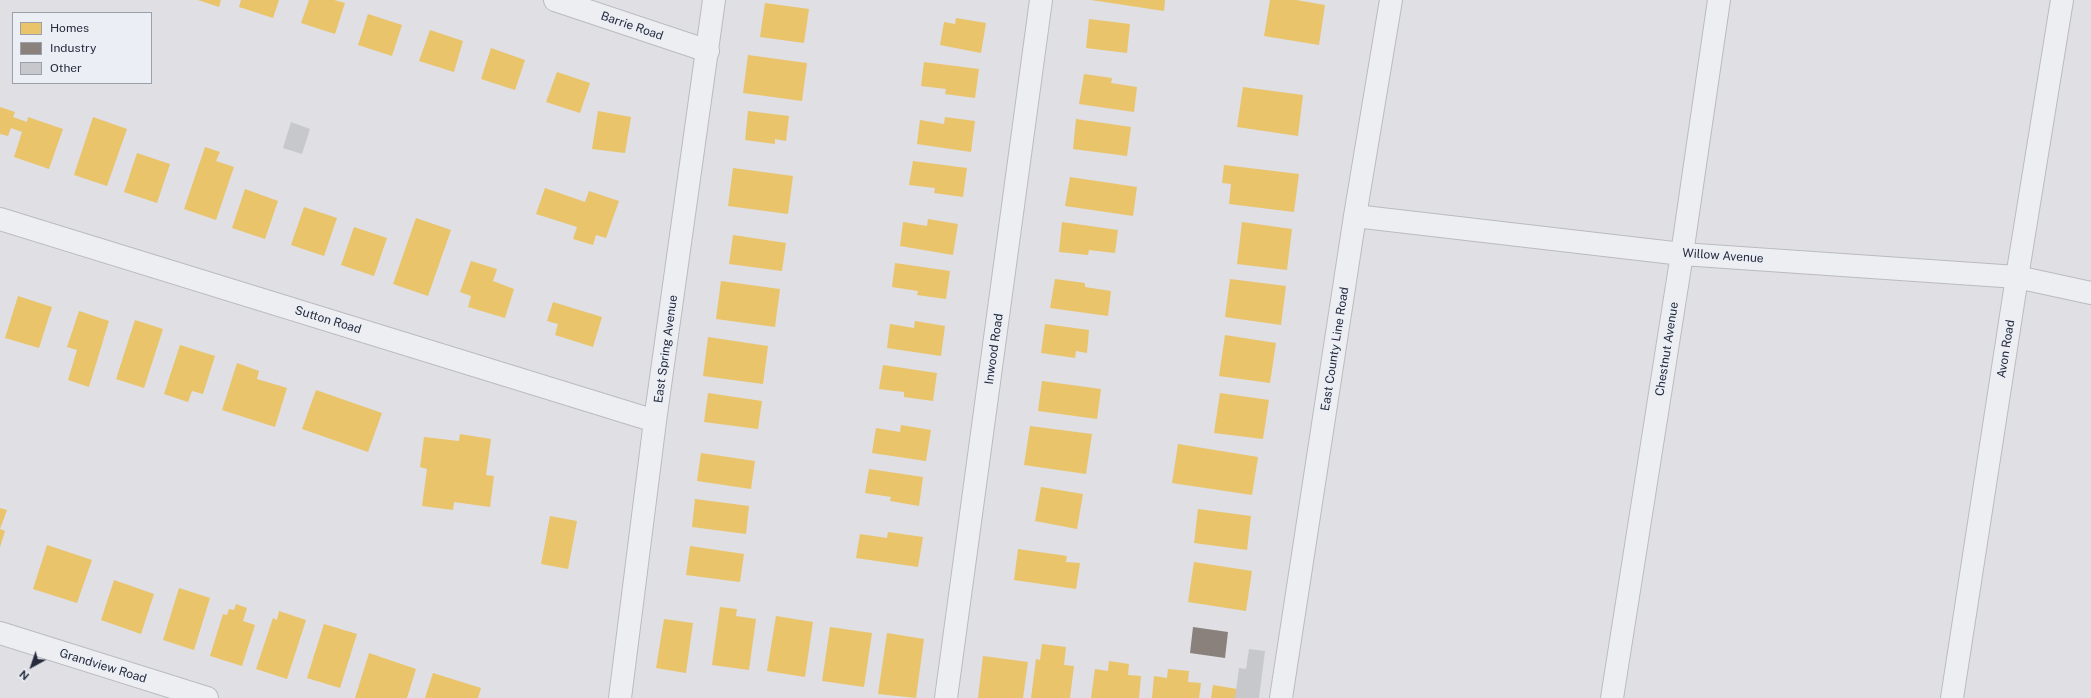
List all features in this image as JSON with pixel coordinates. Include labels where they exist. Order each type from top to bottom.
[{"type":"street","name":"Barrie Road","points":[[555,0],[708,51]]},
{"type":"street","name":"East Spring Avenue","points":[[620,698],[655,421],[714,0]]},
{"type":"street","name":"Inwood Road","points":[[946,698],[1041,0]]},
{"type":"street","name":"East County Line Road","points":[[1281,698],[1355,216],[1391,0]]},
{"type":"street","name":"Chestnut Avenue","points":[[1612,698],[1682,254],[1719,0]]},
{"type":"street","name":"Avon Road","points":[[1952,698],[2017,277],[2062,0]]},
{"type":"street","name":"Willow Avenue","points":[[1355,216],[1682,254],[2017,277],[2091,293]]},
{"type":"street","name":"Sutton Road","points":[[0,219],[655,421]]},
{"type":"street","name":"Grandview Road","points":[[0,633],[207,698]]},
{"type":"building: Homes","points":[[198,0],[221,0],[219,7]]},
{"type":"building: Homes","points":[[241,0],[279,0],[273,18],[239,7]]},
{"type":"building: Homes","points":[[309,0],[334,0],[345,3],[335,34],[301,23]]},
{"type":"building: Homes","points":[[1091,0],[1165,0],[1164,11]]},
{"type":"building: Homes","points":[[1270,0],[1296,0],[1325,5],[1319,45],[1264,36]]},
{"type":"building: Homes","points":[[765,3],[809,9],[804,43],[760,37]]},
{"type":"building: Homes","points":[[368,14],[402,25],[392,56],[358,45]]},
{"type":"building: Homes","points":[[956,18],[986,23],[981,53],[940,45],[944,22],[955,24]]},
{"type":"building: Homes","points":[[1089,19],[1130,24],[1127,53],[1086,48]]},
{"type":"building: Homes","points":[[430,30],[463,41],[454,72],[419,61]]},
{"type":"building: Homes","points":[[491,48],[525,60],[515,90],[481,79]]},
{"type":"building: Homes","points":[[748,55],[807,63],[802,101],[743,93]]},
{"type":"building: Homes","points":[[924,62],[979,69],[975,98],[945,94],[946,89],[921,86]]},
{"type":"building: Homes","points":[[557,72],[590,83],[580,113],[546,102]]},
{"type":"building: Homes","points":[[1084,74],[1112,78],[1111,83],[1137,87],[1134,112],[1079,104]]},
{"type":"building: Homes","points":[[1243,87],[1303,95],[1298,136],[1237,127]]},
{"type":"building: Homes","points":[[0,107],[15,112],[13,117],[27,122],[28,117],[63,129],[49,169],[14,157],[22,132],[11,128],[8,136],[0,134]]},
{"type":"building: Homes","points":[[598,111],[631,117],[625,153],[592,149]]},
{"type":"building: Homes","points":[[748,111],[789,116],[786,141],[775,139],[775,144],[745,140]]},
{"type":"building: Homes","points":[[93,117],[127,129],[107,186],[74,175]]},
{"type":"building: Homes","points":[[945,117],[975,121],[971,152],[917,144],[920,120],[944,124]]},
{"type":"building: Homes","points":[[1076,119],[1131,127],[1127,156],[1073,149]]},
{"type":"building: Homes","points":[[205,147],[220,152],[216,161],[234,167],[216,220],[184,209]]},
{"type":"building: Homes","points":[[137,153],[170,164],[157,203],[124,192]]},
{"type":"building: Homes","points":[[913,161],[967,168],[963,197],[934,193],[935,188],[909,185]]},
{"type":"building: Homes","points":[[1224,165],[1299,174],[1294,212],[1229,204],[1231,184],[1222,183]]},
{"type":"building: Homes","points":[[733,168],[793,176],[788,214],[728,206]]},
{"type":"building: Homes","points":[[1070,177],[1137,187],[1133,216],[1065,206]]},
{"type":"building: Homes","points":[[545,188],[585,202],[589,191],[619,201],[606,238],[596,235],[593,245],[573,239],[577,227],[536,214]]},
{"type":"building: Homes","points":[[245,189],[278,201],[265,239],[232,228]]},
{"type":"building: Homes","points":[[304,207],[337,218],[324,256],[291,245]]},
{"type":"building: Homes","points":[[416,218],[451,230],[428,296],[393,284]]},
{"type":"building: Homes","points":[[928,219],[958,224],[953,255],[900,246],[903,222],[927,226]]},
{"type":"building: Homes","points":[[1062,222],[1118,230],[1115,253],[1089,250],[1088,255],[1059,252]]},
{"type":"building: Homes","points":[[1242,222],[1292,229],[1287,270],[1237,264]]},
{"type":"building: Homes","points":[[354,227],[387,238],[374,276],[341,265]]},
{"type":"building: Homes","points":[[733,235],[786,243],[782,271],[729,264]]},
{"type":"building: Homes","points":[[471,261],[497,269],[493,281],[514,289],[505,318],[468,307],[471,296],[460,292]]},
{"type":"building: Homes","points":[[895,263],[950,271],[946,299],[917,295],[918,291],[892,287]]},
{"type":"building: Homes","points":[[1055,279],[1085,283],[1085,287],[1111,291],[1108,316],[1050,308]]},
{"type":"building: Homes","points":[[1230,279],[1286,286],[1281,325],[1225,317]]},
{"type":"building: Homes","points":[[721,281],[780,289],[775,327],[716,319]]},
{"type":"building: Homes","points":[[18,296],[52,307],[39,348],[5,338]]},
{"type":"building: Homes","points":[[553,302],[602,317],[593,347],[555,335],[558,324],[547,321]]},
{"type":"building: Homes","points":[[79,311],[109,321],[89,387],[68,380],[77,350],[67,347]]},
{"type":"building: Homes","points":[[135,320],[163,329],[144,388],[116,379]]},
{"type":"building: Homes","points":[[915,321],[945,326],[941,356],[887,348],[890,324],[914,328]]},
{"type":"building: Homes","points":[[1045,324],[1089,330],[1087,353],[1076,351],[1075,358],[1041,353]]},
{"type":"building: Homes","points":[[1225,335],[1276,343],[1270,383],[1219,376]]},
{"type":"building: Homes","points":[[708,337],[768,346],[763,384],[703,376]]},
{"type":"building: Homes","points":[[180,345],[215,356],[203,394],[192,391],[188,402],[164,394]]},
{"type":"building: Homes","points":[[237,363],[259,371],[257,379],[287,388],[275,427],[222,410]]},
{"type":"building: Homes","points":[[883,365],[937,373],[933,401],[904,397],[904,392],[879,389]]},
{"type":"building: Homes","points":[[1042,381],[1101,389],[1097,419],[1038,411]]},
{"type":"building: Homes","points":[[316,390],[382,413],[368,452],[302,429]]},
{"type":"building: Homes","points":[[708,393],[762,401],[758,429],[704,422]]},
{"type":"building: Homes","points":[[1220,393],[1269,400],[1263,439],[1214,433]]},
{"type":"building: Homes","points":[[901,425],[931,430],[926,461],[872,453],[876,428],[900,432]]},
{"type":"building: Homes","points":[[1030,426],[1092,434],[1086,474],[1024,465]]},
{"type":"building: Homes","points":[[460,434],[491,439],[486,475],[494,476],[490,507],[454,502],[453,510],[422,506],[427,469],[420,467],[424,437],[459,441]]},
{"type":"building: Homes","points":[[1178,444],[1258,457],[1252,495],[1172,483]]},
{"type":"building: Homes","points":[[701,453],[755,461],[751,489],[697,481]]},
{"type":"building: Homes","points":[[869,469],[923,477],[919,506],[890,501],[891,497],[865,493]]},
{"type":"building: Homes","points":[[1041,487],[1083,494],[1077,529],[1035,521]]},
{"type":"building: Homes","points":[[695,499],[749,506],[746,534],[692,527]]},
{"type":"building: Homes","points":[[0,508],[7,510],[0,529]]},
{"type":"building: Homes","points":[[1198,509],[1251,516],[1247,550],[1194,543]]},
{"type":"building: Homes","points":[[550,516],[577,521],[568,569],[541,564]]},
{"type":"building: Homes","points":[[0,529],[5,531],[0,547]]},
{"type":"building: Homes","points":[[888,532],[923,537],[918,567],[856,558],[860,534],[887,538]]},
{"type":"building: Homes","points":[[47,545],[92,560],[77,603],[33,589]]},
{"type":"building: Homes","points":[[690,546],[744,554],[740,582],[686,575]]},
{"type":"building: Homes","points":[[1018,549],[1067,556],[1066,562],[1080,563],[1076,589],[1014,580]]},
{"type":"building: Homes","points":[[1194,562],[1252,571],[1246,611],[1188,602]]},
{"type":"building: Homes","points":[[114,580],[154,594],[141,634],[101,620]]},
{"type":"building: Homes","points":[[179,588],[210,598],[194,650],[163,640]]},
{"type":"building: Homes","points":[[236,604],[247,608],[243,621],[255,625],[242,666],[210,656],[223,614],[227,615],[229,609],[234,610]]},
{"type":"building: Homes","points":[[720,607],[737,609],[736,616],[756,619],[749,670],[712,665]]},
{"type":"building: Homes","points":[[279,611],[306,620],[287,679],[256,669],[273,618],[277,620]]},
{"type":"building: Homes","points":[[776,616],[813,622],[805,677],[767,671]]},
{"type":"building: Homes","points":[[664,619],[693,623],[686,673],[656,668]]},
{"type":"building: Homes","points":[[324,624],[357,634],[340,688],[307,678]]},
{"type":"building: Homes","points":[[830,627],[872,633],[864,687],[822,681]]},
{"type":"building: Homes","points":[[887,633],[924,639],[916,698],[878,694]]},
{"type":"building: Homes","points":[[1042,644],[1066,647],[1064,665],[1074,666],[1070,698],[1031,698],[1036,659],[1040,660]]},
{"type":"building: Homes","points":[[369,653],[416,669],[407,698],[355,698]]},
{"type":"building: Homes","points":[[983,656],[1028,662],[1023,698],[978,698]]},
{"type":"building: Homes","points":[[1109,661],[1129,664],[1128,675],[1141,676],[1139,698],[1091,698],[1095,669],[1108,671]]},
{"type":"building: Homes","points":[[1168,669],[1189,671],[1188,682],[1201,683],[1199,698],[1152,698],[1154,676],[1167,678]]},
{"type":"building: Homes","points":[[433,673],[481,688],[478,698],[425,698]]},
{"type":"building: Homes","points":[[1213,685],[1237,689],[1235,698],[1211,698]]},
{"type":"building: Industry","points":[[1193,627],[1228,632],[1225,658],[1190,653]]},
{"type":"building: Other","points":[[291,122],[310,129],[302,154],[283,148]]},
{"type":"building: Other","points":[[1249,649],[1265,651],[1259,698],[1235,698],[1239,668],[1246,669]]}]
